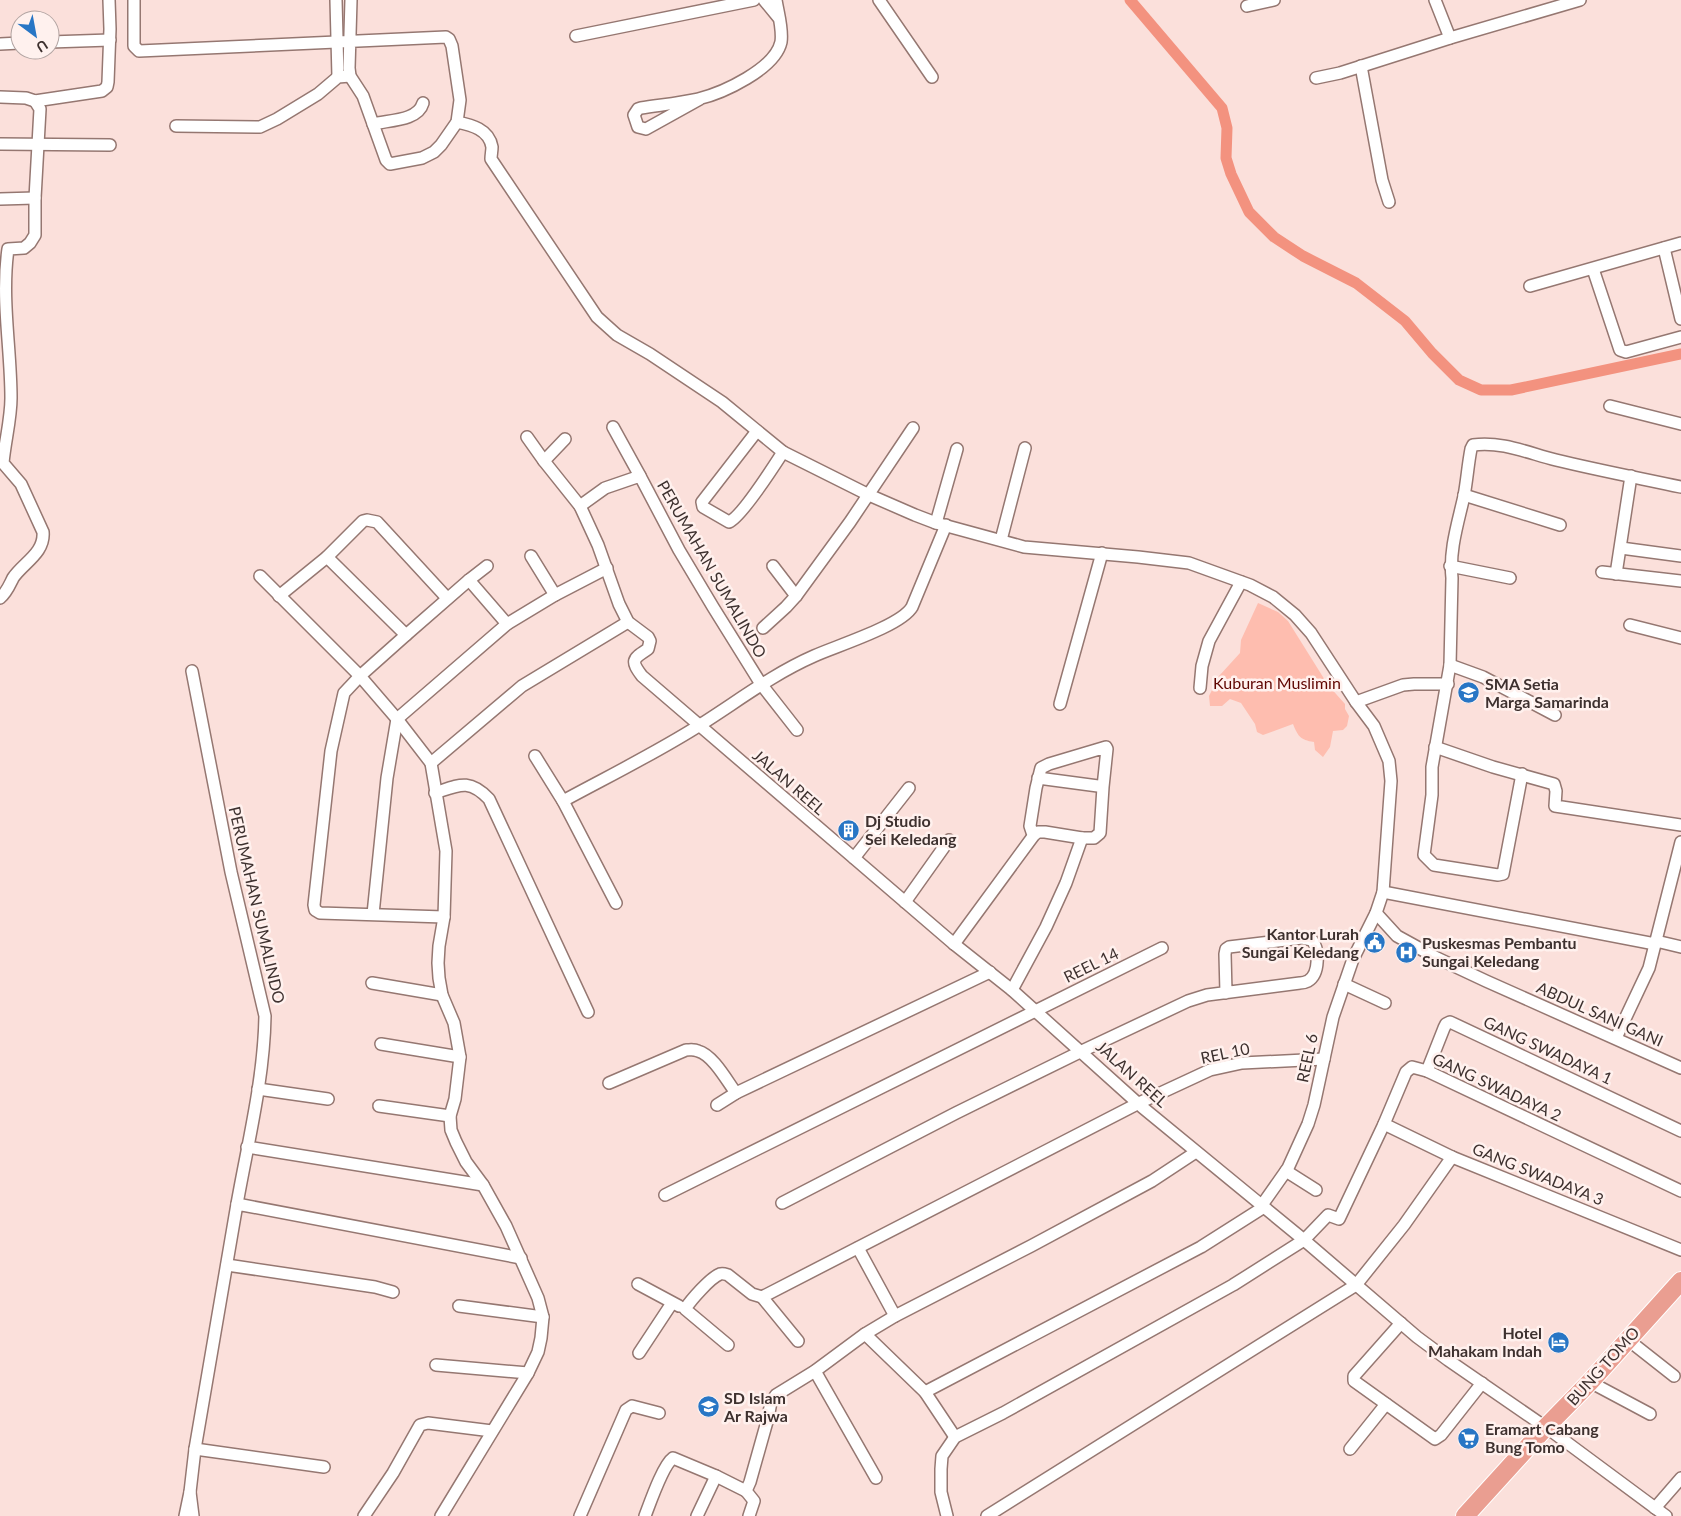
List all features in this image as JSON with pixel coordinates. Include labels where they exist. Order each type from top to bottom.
[{"type":"main road","name":"BUNG TOMO","points":[[1465,1516],[1593,1384],[1631,1342],[1681,1281]]},
{"type":"main road","name":"BUNG TOMO","points":[[1631,1342],[1681,1297]]},
{"type":"main road","name":"BUNG TOMO","points":[[1477,1516],[1550,1430]]},
{"type":"street","points":[[0,97],[26,98],[35,101],[102,91],[107,88],[110,40],[109,0]]},
{"type":"street","points":[[134,0],[134,46],[139,51],[350,42],[446,37],[450,40],[456,67],[460,100],[457,122],[441,145],[434,152],[422,158],[390,164],[386,160],[363,96],[350,76],[349,68],[350,42],[351,0]]},
{"type":"street","points":[[336,0],[338,77]]},
{"type":"street","points":[[576,36],[754,0]]},
{"type":"street","points":[[764,0],[778,17]]},
{"type":"street","points":[[700,98],[638,109],[634,115],[635,122],[638,127],[646,129],[700,98],[742,82],[768,63],[781,42],[776,0]]},
{"type":"street","points":[[879,0],[932,77]]},
{"type":"street","points":[[1247,6],[1274,0]]},
{"type":"street","points":[[1435,0],[1450,38]]},
{"type":"street","points":[[1316,78],[1361,66],[1566,2],[1580,0]]},
{"type":"street","points":[[60,42],[110,40]]},
{"type":"street","points":[[1361,66],[1382,180],[1390,202]]},
{"type":"street","points":[[176,126],[260,127],[318,94],[338,77],[350,76]]},
{"type":"street","points":[[0,598],[14,578],[38,551],[43,538],[43,532],[21,484],[3,463],[6,400],[3,298],[6,262],[4,250],[24,248],[35,235],[40,109],[35,101]]},
{"type":"street","points":[[373,124],[413,115],[421,109],[423,103]]},
{"type":"street","points":[[457,122],[479,128],[486,135],[492,149],[491,159],[597,317],[618,334],[722,402],[782,452],[915,515],[941,524],[1024,546],[1189,563],[1241,582],[1272,597],[1295,616],[1311,633],[1374,726],[1389,761],[1391,781],[1383,892],[1376,913]]},
{"type":"street","points":[[0,144],[110,145]]},
{"type":"street","points":[[0,199],[35,198]]},
{"type":"street","points":[[1530,286],[1681,243]]},
{"type":"street","points":[[1664,248],[1681,319]]},
{"type":"street","points":[[1593,269],[1622,352],[1681,337]]},
{"type":"street","points":[[1610,406],[1681,424]]},
{"type":"street","points":[[613,427],[640,476]]},
{"type":"street","name":"PERUMAHAN SUMALINDO","points":[[763,628],[796,596],[869,494],[913,428]]},
{"type":"street","name":"PERUMAHAN SUMALINDO","points":[[757,431],[703,499],[703,507],[731,522],[769,473],[782,452]]},
{"type":"street","points":[[527,437],[580,506],[608,568],[628,622],[644,633],[650,642],[648,648],[636,657],[635,666],[642,676],[699,726]]},
{"type":"street","points":[[544,461],[565,439]]},
{"type":"street","points":[[1522,774],[1503,874],[1498,876],[1434,865],[1430,862],[1424,855],[1432,795],[1432,767],[1450,665],[1452,578],[1450,566],[1455,530],[1464,495],[1473,445],[1494,444],[1513,447],[1555,460],[1681,487]]},
{"type":"street","points":[[1001,540],[1025,448]]},
{"type":"street","points":[[563,801],[699,726],[761,684],[798,663],[834,646],[880,628],[909,612],[941,524],[957,449]]},
{"type":"street","name":"PERUMAHAN SUMALINDO","points":[[580,506],[605,488],[640,476],[684,558],[761,684],[796,730]]},
{"type":"street","points":[[1616,574],[1631,476]]},
{"type":"street","points":[[1464,495],[1560,525]]},
{"type":"street","points":[[279,596],[327,557],[364,521],[373,520],[377,522],[447,598]]},
{"type":"street","points":[[1621,548],[1681,556]]},
{"type":"street","points":[[1060,704],[1102,553]]},
{"type":"street","points":[[530,556],[555,595]]},
{"type":"street","points":[[327,557],[406,634]]},
{"type":"street","points":[[444,917],[320,913],[316,910],[314,906],[333,742],[344,693],[406,634],[487,566]]},
{"type":"street","points":[[773,566],[796,596]]},
{"type":"street","points":[[1450,566],[1510,578]]},
{"type":"street","points":[[373,914],[387,778],[397,718],[507,624],[555,595],[608,568]]},
{"type":"street","points":[[1602,572],[1681,582]]},
{"type":"street","points":[[260,576],[360,676],[397,718],[431,763],[446,851],[444,917],[438,963],[439,978],[442,995],[454,1023],[460,1057],[455,1099],[450,1116],[452,1130],[466,1162],[483,1185],[506,1226],[538,1298],[543,1317],[538,1352],[528,1373],[441,1516]]},
{"type":"street","points":[[469,580],[507,624]]},
{"type":"street","points":[[1200,688],[1202,666],[1209,641],[1241,582]]},
{"type":"street","points":[[431,763],[522,686],[628,622]]},
{"type":"street","points":[[1630,625],[1681,638]]},
{"type":"street","points":[[1450,665],[1483,677],[1555,716]]},
{"type":"street","name":"PERUMAHAN SUMALINDO","points":[[191,1487],[195,1449],[258,1089],[265,1033],[265,1016],[231,872],[192,671]]},
{"type":"street","points":[[1356,702],[1403,686],[1414,684],[1448,684]]},
{"type":"street","name":"JALAN REEL","points":[[699,726],[904,902],[1012,990],[1138,1103],[1401,1323],[1448,1360],[1550,1430],[1666,1516]]},
{"type":"street","points":[[954,944],[1034,835],[1038,832],[1045,832],[1094,838],[1100,833],[1106,747],[1043,766],[1038,778],[1030,826],[1034,835]]},
{"type":"street","points":[[1435,747],[1494,767],[1554,784],[1555,806],[1681,825]]},
{"type":"street","points":[[535,756],[563,801],[616,903]]},
{"type":"street","points":[[1038,778],[1098,786]]},
{"type":"street","points":[[435,793],[461,785],[472,786],[482,791],[489,799],[588,1012]]},
{"type":"street","points":[[854,858],[909,788]]},
{"type":"street","points":[[1012,990],[1050,918],[1066,883],[1082,838]]},
{"type":"street","points":[[904,902],[949,840]]},
{"type":"street","points":[[1616,1038],[1649,968],[1677,875],[1681,842]]},
{"type":"street","points":[[1383,892],[1681,947]]},
{"type":"street","name":"REEL 6","points":[[1263,1206],[1286,1171],[1308,1124],[1332,1017],[1360,943],[1376,913]]},
{"type":"street","name":"ABDUL SANI GANI","points":[[1376,913],[1398,936],[1437,958],[1681,1068]]},
{"type":"street","points":[[782,1203],[956,1113],[1188,1001],[1207,995],[1226,993],[1307,981],[1313,974],[1316,965],[1314,943],[1312,940],[1302,938],[1229,947],[1226,949],[1225,954],[1226,993]]},
{"type":"street","name":"REEL 14","points":[[665,1194],[1162,948]]},
{"type":"street","points":[[717,1105],[736,1093],[990,972]]},
{"type":"street","points":[[372,983],[442,995]]},
{"type":"street","points":[[1344,984],[1385,1003]]},
{"type":"street","name":"GANG SWADAYA 1","points":[[1427,1071],[1444,1028],[1450,1022],[1681,1131]]},
{"type":"street","points":[[381,1044],[460,1057]]},
{"type":"street","points":[[609,1083],[686,1050],[695,1050],[700,1051],[715,1064],[736,1093]]},
{"type":"street","name":"REL 10","points":[[762,1296],[1138,1103],[1210,1070],[1242,1063],[1324,1059]]},
{"type":"street","name":"GANG SWADAYA 2","points":[[1304,1240],[1328,1215],[1339,1219],[1384,1124],[1406,1072],[1414,1067],[1427,1071],[1681,1191]]},
{"type":"street","points":[[258,1089],[328,1099]]},
{"type":"street","points":[[379,1106],[450,1116]]},
{"type":"street","name":"GANG SWADAYA 3","points":[[1384,1124],[1452,1156],[1681,1250]]},
{"type":"street","points":[[247,1147],[483,1185]]},
{"type":"street","points":[[746,1491],[761,1446],[773,1398],[815,1371],[865,1334],[895,1316],[1040,1242],[1152,1181],[1196,1152]]},
{"type":"street","points":[[987,1516],[1356,1285],[1404,1225],[1452,1156]]},
{"type":"street","points":[[1286,1171],[1316,1190]]},
{"type":"street","points":[[238,1204],[521,1258]]},
{"type":"street","points":[[925,1392],[1201,1247],[1263,1206]]},
{"type":"street","points":[[947,1516],[941,1492],[942,1456],[955,1436],[1003,1413],[1233,1285],[1304,1240]]},
{"type":"street","points":[[858,1248],[895,1316]]},
{"type":"street","points":[[227,1264],[375,1287],[393,1292]]},
{"type":"street","points":[[685,1309],[699,1292],[719,1274],[723,1273],[734,1279],[752,1294],[762,1296],[798,1341]]},
{"type":"street","points":[[638,1284],[685,1309],[728,1345]]},
{"type":"street","points":[[639,1353],[672,1303]]},
{"type":"street","points":[[459,1306],[543,1317]]},
{"type":"street","points":[[1401,1323],[1354,1378],[1354,1381],[1435,1439],[1441,1435],[1482,1383]]},
{"type":"street","points":[[865,1334],[925,1392],[955,1436]]},
{"type":"street","points":[[1631,1342],[1674,1376]]},
{"type":"street","points":[[436,1365],[528,1373]]},
{"type":"street","points":[[815,1371],[876,1478]]},
{"type":"street","points":[[1593,1384],[1650,1414]]},
{"type":"street","points":[[1350,1449],[1386,1404]]},
{"type":"street","points":[[580,1516],[626,1410],[632,1406],[658,1414]]},
{"type":"street","points":[[364,1516],[393,1472],[420,1425],[428,1423],[492,1431]]},
{"type":"street","points":[[195,1449],[324,1467]]},
{"type":"street","points":[[645,1516],[670,1460],[676,1459],[746,1491],[754,1501],[749,1516]]},
{"type":"street","points":[[697,1516],[716,1476]]},
{"type":"street","points":[[1655,1508],[1681,1478]]},
{"type":"street","points":[[191,1487],[192,1511]]},
{"type":"street","points":[[185,1516],[191,1487]]},
{"type":"green space","name":"Kuburan Muslimin","points":[[1258,603],[1278,612],[1288,621],[1328,685],[1345,704],[1345,709],[1349,716],[1347,726],[1343,730],[1333,731],[1330,747],[1323,757],[1315,750],[1314,742],[1300,737],[1293,724],[1263,735],[1257,732],[1255,724],[1241,703],[1230,699],[1222,706],[1210,706],[1209,696],[1219,676],[1240,653],[1241,640]]},
{"type":"waterway","points":[[1130,0],[1222,108],[1227,128],[1226,158],[1231,174],[1249,212],[1274,237],[1303,256],[1356,283],[1405,321],[1432,353],[1459,380],[1481,390],[1511,390],[1681,354]]},
{"type":"place","name":"SMA Setia Marga Samarinda","points":[[1469,693]]},
{"type":"place","name":"Dj Studio Sei Keledang","points":[[849,830]]},
{"type":"place","name":"Kantor Lurah Sungai Keledang","points":[[1375,943]]},
{"type":"place","name":"Puskesmas Pembantu Sungai Keledang","points":[[1406,952]]},
{"type":"place","name":"Hotel Mahakam Indah","points":[[1558,1342]]},
{"type":"place","name":"SD Islam Ar Rajwa","points":[[708,1407]]},
{"type":"place","name":"Eramart Cabang Bung Tomo","points":[[1469,1438]]}]
